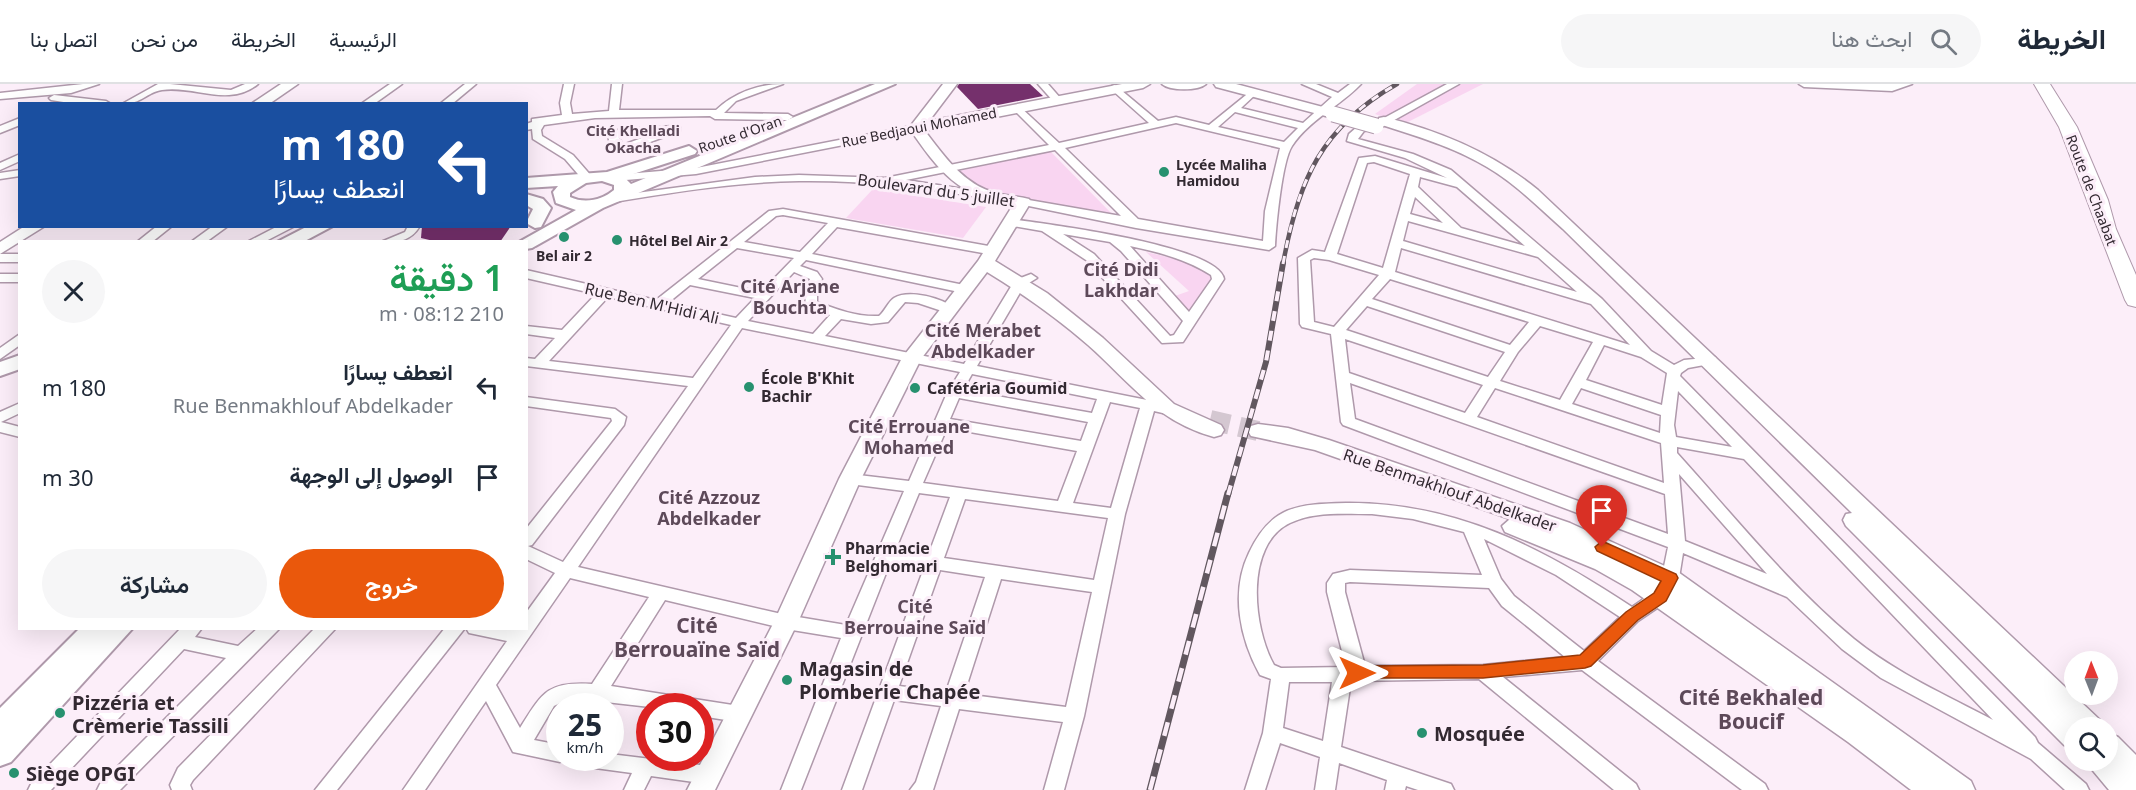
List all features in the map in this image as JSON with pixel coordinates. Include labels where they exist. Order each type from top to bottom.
[{"type":"highway","name":"Route de Chaabat","points":[[2042,84],[2068,127],[2098,201],[2106,229],[2136,300]]},
{"type":"highway","name":"Route de Chaabat","points":[[2056,84],[2078,117],[2136,262]]},
{"type":"main road","name":"Route d'Oran","points":[[528,183],[610,177],[788,117],[870,84]]},
{"type":"main road","name":"Route d'Oran","points":[[528,243],[610,199],[888,84]]},
{"type":"main road","points":[[528,197],[563,200],[576,205],[610,199],[624,186],[610,177]]},
{"type":"main road","points":[[563,200],[561,192],[564,189],[585,178]]},
{"type":"main road","points":[[528,198],[542,208],[535,223]]},
{"type":"main road","points":[[515,240],[563,200]]},
{"type":"main road","points":[[276,240],[303,228]]},
{"type":"main road","points":[[291,240],[320,228]]},
{"type":"main road","points":[[0,370],[10,352]]},
{"type":"main road","points":[[0,727],[95,630]]},
{"type":"main road","points":[[0,753],[118,630]]},
{"type":"street","points":[[1,96],[71,90],[94,84]]},
{"type":"street","points":[[24,93],[62,101],[101,84]]},
{"type":"street","points":[[131,102],[162,85],[232,93],[252,84]]},
{"type":"street","points":[[261,102],[291,84]]},
{"type":"street","points":[[369,102],[397,84]]},
{"type":"street","points":[[448,102],[471,84]]},
{"type":"street","points":[[563,118],[569,84]]},
{"type":"street","points":[[613,115],[617,84]]},
{"type":"street","points":[[676,129],[620,132],[613,135],[615,145],[622,150],[716,115],[733,99],[778,84]]},
{"type":"street","points":[[950,84],[916,128],[946,169],[985,195]]},
{"type":"street","points":[[1043,84],[1058,100]]},
{"type":"street","name":"Rue Bedjaoui Mohamed","points":[[610,177],[666,175],[696,171],[1143,84]]},
{"type":"street","points":[[1169,84],[1199,84]]},
{"type":"street","points":[[1221,84],[1251,94],[1380,123],[1493,170],[1702,360],[2078,717]]},
{"type":"street","points":[[1307,84],[1340,97]]},
{"type":"street","points":[[1023,202],[1269,246],[1271,211],[1286,146],[1356,84]]},
{"type":"street","points":[[1454,84],[1380,123],[1361,129],[1353,136],[1352,141],[1436,166],[1467,187],[1547,256],[1597,302],[1646,354],[1673,374],[2038,753],[2079,790]]},
{"type":"street","points":[[1804,84],[1883,88],[1901,88],[1907,84]]},
{"type":"street","points":[[1883,88],[1896,84]]},
{"type":"street","points":[[1115,88],[1156,124]]},
{"type":"street","points":[[1212,127],[1251,94]]},
{"type":"street","points":[[1018,108],[1137,224]]},
{"type":"street","points":[[1234,109],[1305,127]]},
{"type":"street","points":[[585,178],[569,157],[539,139],[532,128],[563,118],[613,115],[788,117]]},
{"type":"street","points":[[888,180],[1180,120],[1286,146]]},
{"type":"street","points":[[0,130],[18,122]]},
{"type":"street","points":[[0,168],[18,158]]},
{"type":"street","points":[[1330,256],[1362,161],[1374,159],[1467,187]]},
{"type":"street","points":[[0,168],[18,167]]},
{"type":"street","points":[[1416,172],[1388,273],[1337,333],[1346,418],[1351,424],[1677,544],[1792,592]]},
{"type":"street","points":[[0,176],[18,173]]},
{"type":"street","name":"Boulevard du 5 juillet","points":[[610,199],[712,182],[763,177],[888,180],[1023,202],[990,257],[912,358],[850,479],[786,622],[705,782]]},
{"type":"street","points":[[1411,187],[1458,231]]},
{"type":"street","points":[[659,304],[778,212],[832,220],[834,223],[990,257],[1082,316],[1168,393],[1212,425],[1157,408],[1096,342],[1041,297],[1025,280]]},
{"type":"street","points":[[1404,216],[1547,256]]},
{"type":"street","points":[[528,625],[739,323],[762,296],[834,223]]},
{"type":"street","points":[[1011,223],[1045,228],[1196,259],[1218,273],[1218,279],[1178,339],[1167,340],[1090,256],[1045,228]]},
{"type":"street","points":[[0,249],[34,228]]},
{"type":"street","points":[[28,240],[46,228]]},
{"type":"street","points":[[146,240],[163,228]]},
{"type":"street","points":[[200,240],[219,228]]},
{"type":"street","points":[[242,240],[260,228]]},
{"type":"street","points":[[258,240],[284,228]]},
{"type":"street","points":[[392,240],[409,234],[413,228]]},
{"type":"street","points":[[1395,242],[1597,302]]},
{"type":"street","points":[[735,243],[964,289]]},
{"type":"street","points":[[1072,243],[1119,244],[1191,321]]},
{"type":"street","points":[[0,257],[18,246]]},
{"type":"street","points":[[1646,354],[1330,256],[1312,254],[1304,258],[1306,324],[1563,406],[1668,447],[1749,455]]},
{"type":"street","points":[[0,257],[18,258]]},
{"type":"street","points":[[791,267],[813,275],[816,279],[811,291],[810,304],[838,314],[880,320],[888,316],[897,302],[905,298],[948,309]]},
{"type":"street","name":"Rue Ben M'Hidi Ali","points":[[528,274],[739,323],[1157,408]]},
{"type":"street","points":[[0,278],[18,278]]},
{"type":"street","points":[[791,790],[852,633],[954,393],[1025,280]]},
{"type":"street","points":[[688,281],[762,296]]},
{"type":"street","points":[[533,363],[566,335],[605,292]]},
{"type":"street","points":[[1365,302],[1513,350]]},
{"type":"street","points":[[816,338],[838,314]]},
{"type":"street","points":[[1468,419],[1513,350],[1538,320]]},
{"type":"street","points":[[528,330],[566,335]]},
{"type":"street","points":[[1563,406],[1579,382],[1601,339]]},
{"type":"street","points":[[1632,616],[1571,574],[1470,527],[1437,516],[1404,511],[1348,507],[1312,510],[1289,517],[1271,527],[1250,566],[1245,584],[1261,662],[1267,670],[1281,675],[1483,672],[1585,662],[1632,616],[1665,588],[1677,544],[1668,447],[1668,412],[1673,374],[1678,366],[1702,360]]},
{"type":"street","points":[[1702,360],[2064,727]]},
{"type":"street","points":[[533,363],[697,383]]},
{"type":"street","points":[[1342,375],[1672,490]]},
{"type":"street","points":[[1579,382],[1668,412]]},
{"type":"street","points":[[954,393],[1097,419]]},
{"type":"street","points":[[1064,506],[1105,397]]},
{"type":"street","points":[[528,401],[615,414],[619,417],[619,422],[528,538]]},
{"type":"street","points":[[1054,790],[1074,716],[1117,514],[1157,408]]},
{"type":"street","points":[[942,422],[1085,447]]},
{"type":"street","points":[[0,427],[18,432]]},
{"type":"street","name":"Rue Benmakhlouf Abdelkader","points":[[1257,436],[1401,483],[1494,518],[1665,588],[1823,700],[1961,790]]},
{"type":"street","points":[[1668,447],[1792,592],[1848,645],[1880,668],[2038,753]]},
{"type":"street","points":[[850,479],[912,489],[1117,514]]},
{"type":"street","points":[[852,790],[959,494]]},
{"type":"street","points":[[1470,527],[1494,582],[1508,601],[1585,662],[1758,790]]},
{"type":"street","points":[[528,553],[567,571],[786,622],[852,633]]},
{"type":"street","points":[[884,556],[1102,587]]},
{"type":"street","points":[[920,790],[924,787],[950,700],[995,571]]},
{"type":"street","points":[[1325,790],[1350,673],[1336,592],[1336,583],[1339,578],[1369,576],[1494,582]]},
{"type":"street","points":[[597,692],[661,593]]},
{"type":"street","points":[[107,790],[241,654],[269,630]]},
{"type":"street","points":[[182,790],[180,785],[185,774],[325,630]]},
{"type":"street","points":[[325,790],[454,630]]},
{"type":"street","points":[[508,630],[524,631]]},
{"type":"street","points":[[413,790],[524,631]]},
{"type":"street","points":[[38,790],[186,635],[241,654]]},
{"type":"street","points":[[1483,672],[1629,790]]},
{"type":"street","points":[[1255,790],[1273,733],[1281,675]]},
{"type":"street","points":[[487,686],[520,746],[546,751]]},
{"type":"street","points":[[520,746],[547,702],[568,690],[636,698]]},
{"type":"street","points":[[889,692],[1074,716]]},
{"type":"street","name":"Rue Benmakhlouf Abdelkader","points":[[1823,700],[1933,790]]},
{"type":"street","points":[[714,710],[739,714]]},
{"type":"street","points":[[1273,733],[1332,751],[1397,782],[1444,790]]},
{"type":"street","points":[[2118,755],[2136,774]]},
{"type":"street","points":[[634,790],[644,771]]},
{"type":"street","points":[[658,771],[705,782]]},
{"type":"street","points":[[2109,771],[2127,790]]},
{"type":"shaded area","points":[[1417,84],[1483,84],[1404,124],[1375,114]]},
{"type":"shaded area","points":[[1050,151],[1115,217],[986,192],[959,171]]},
{"type":"shaded area","points":[[873,189],[986,207],[963,238],[846,218]]},
{"type":"shaded area","points":[[1146,252],[1185,261],[1211,276],[1213,281],[1192,318],[1172,297],[1189,291]]},
{"type":"building","points":[[959,84],[1030,84],[1043,96],[978,109],[957,87]]},
{"type":"building","points":[[422,228],[510,228],[501,240],[421,238]]},
{"type":"tunnel","points":[[1210,420],[1258,431]]},
{"type":"railway","points":[[1283,264],[1296,207],[1317,159],[1331,138],[1349,119],[1397,84]]},
{"type":"railway","points":[[1228,495],[1266,362],[1283,263]]},
{"type":"railway","points":[[1150,790],[1228,493]]},
{"type":"place","name":"Lycée Maliha Hamidou","points":[[1164,172]]},
{"type":"place","name":"Bel air 2","points":[[564,237]]},
{"type":"place","name":"Hôtel Bel Air 2","points":[[617,240]]},
{"type":"place","name":"École B'Khit Bachir","points":[[749,387]]},
{"type":"place","name":"Cafétéria Goumid","points":[[915,388]]},
{"type":"place","name":"Pharmacie Belghomari","points":[[833,557]]},
{"type":"place","name":"Magasin de Plomberie Chapée","points":[[787,680]]},
{"type":"place","name":"Pizzéria et Crèmerie Tassili","points":[[60,713]]},
{"type":"place","name":"Mosquée","points":[[1422,733]]},
{"type":"place","name":"Siège OPGI","points":[[14,773]]},
{"type":"district","name":"Cité Khelladi Okacha","points":[[633,138]]},
{"type":"district","name":"Cité Didi Lakhdar","points":[[1121,279]]},
{"type":"district","name":"Cité Arjane Bouchta","points":[[790,296]]},
{"type":"district","name":"Cité Merabet Abdelkader","points":[[983,340]]},
{"type":"district","name":"Cité Errouane Mohamed","points":[[909,436]]},
{"type":"district","name":"Cité Azzouz Abdelkader","points":[[709,507]]},
{"type":"district","name":"Cité Berrouaine Saïd","points":[[915,616]]},
{"type":"district","name":"Cité Berrouaïne Saïd","points":[[697,637]]},
{"type":"district","name":"Cité Bekhaled Boucif","points":[[1751,709]]},
{"type":"route","points":[[1357,673],[1483,672],[1585,662],[1632,616],[1660,597],[1670,578],[1602,547]]}]
